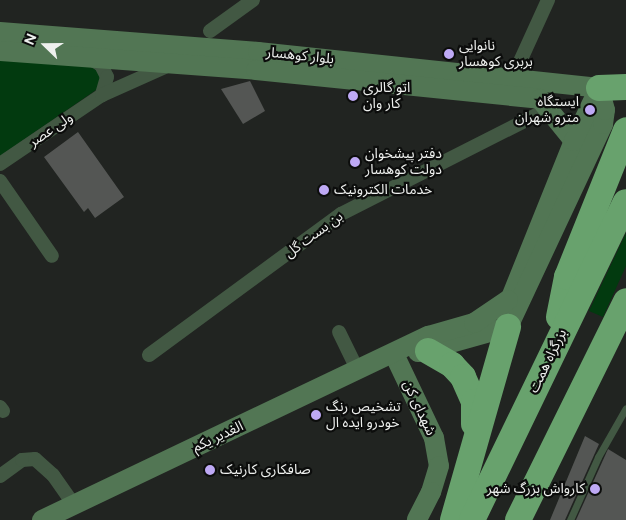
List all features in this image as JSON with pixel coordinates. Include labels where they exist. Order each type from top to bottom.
[{"type":"highway","points":[[599,88],[626,87]]},
{"type":"highway","points":[[552,351],[567,277],[626,130]]},
{"type":"highway","name":"بزرگراه همت","points":[[472,520],[552,351],[626,202]]},
{"type":"highway","points":[[518,520],[626,301]]},
{"type":"highway","points":[[453,520],[508,327]]},
{"type":"highway","points":[[428,351],[452,365],[471,393],[476,411],[471,452]]},
{"type":"main road","name":"بلوار کوهسار","points":[[0,32],[258,52],[512,79],[542,97]]},
{"type":"main road","name":"بلوار کوهسار","points":[[0,51],[176,64],[542,97],[599,88]]},
{"type":"main road","points":[[508,327],[508,300],[574,141],[599,88]]},
{"type":"main road","points":[[394,354],[428,351],[508,327],[603,124],[605,110],[599,88]]},
{"type":"main road","points":[[542,97],[574,141]]},
{"type":"main road","name":"الغدیر یکم","points":[[42,520],[394,354],[428,336],[474,323],[508,300]]},
{"type":"main road","name":"شهدای کن","points":[[394,354],[434,438],[438,466],[431,492],[417,520]]},
{"type":"street","points":[[210,30],[253,0]]},
{"type":"street","points":[[512,79],[548,0]]},
{"type":"street","points":[[87,57],[104,69],[107,76],[102,95]]},
{"type":"street","name":"ولی عصر","points":[[0,164],[102,95],[176,64]]},
{"type":"street","name":"بن بست گل","points":[[149,356],[341,214],[542,97]]},
{"type":"street","points":[[0,181],[52,256]]},
{"type":"street","points":[[339,332],[358,371]]},
{"type":"street","points":[[0,476],[22,460],[35,459],[53,475],[74,505]]},
{"type":"lane","points":[[570,520],[598,457],[626,408]]},
{"type":"green space","points":[[0,57],[88,64],[101,73],[99,88],[0,156]]},
{"type":"green space","points":[[626,233],[626,266],[603,317],[589,311]]},
{"type":"building","points":[[250,81],[265,111],[243,124],[221,89]]},
{"type":"building","points":[[78,132],[124,197],[95,218],[88,208],[84,212],[44,157]]},
{"type":"building","points":[[585,436],[599,444],[565,520],[550,520]]},
{"type":"building","points":[[608,449],[626,460],[626,520],[576,520]]},
{"type":"place","name":"نانوایی بربری کوهسار","points":[[449,54]]},
{"type":"place","name":"اتو گالری کار وان","points":[[353,96]]},
{"type":"place","name":"ایستگاه مترو شهران","points":[[590,110]]},
{"type":"place","name":"دفتر پیشخوان دولت کوهسار","points":[[355,162]]},
{"type":"place","name":"خدمات الکترونیک","points":[[324,190]]},
{"type":"place","name":"تشخیص رنگ خودرو ایده ال","points":[[316,415]]},
{"type":"place","name":"صافکاری کارنیک","points":[[210,470]]},
{"type":"place","name":"کارواش بزرگ شهر","points":[[595,489]]}]
